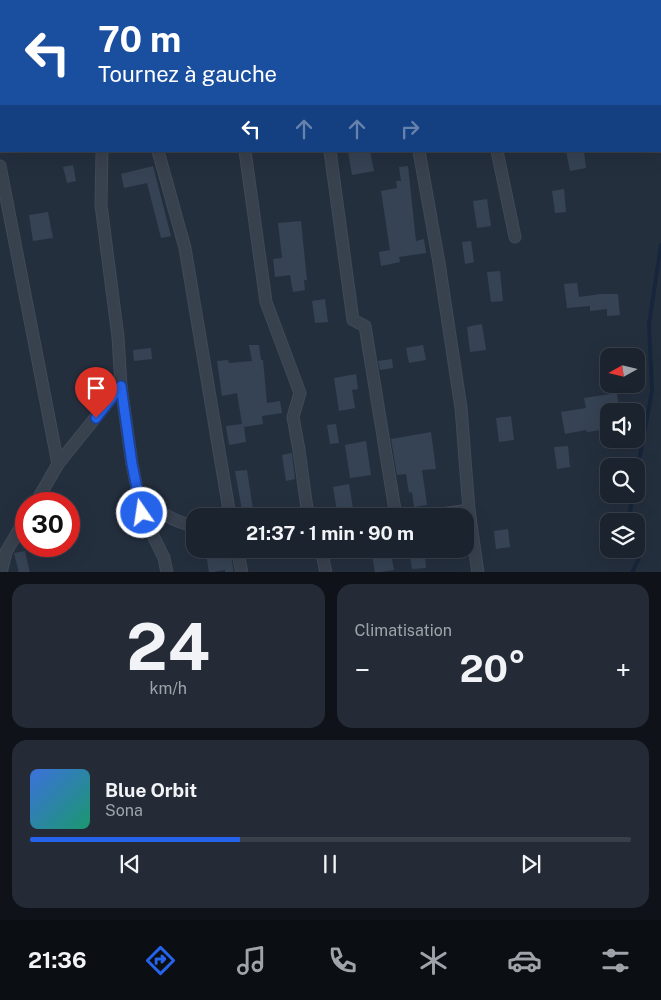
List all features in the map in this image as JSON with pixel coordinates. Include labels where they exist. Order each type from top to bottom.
[{"type":"street","points":[[102,152],[101,206],[118,337],[121,386],[132,464],[142,513],[164,558],[167,572]]},
{"type":"street","points":[[158,152],[185,248],[229,508]]},
{"type":"street","points":[[245,152],[266,302],[300,393],[293,417],[307,508]]},
{"type":"street","points":[[330,152],[353,320],[365,326],[395,508]]},
{"type":"street","points":[[419,152],[439,263],[461,408],[469,508]]},
{"type":"street","points":[[497,152],[516,237]]},
{"type":"street","points":[[0,166],[58,464]]},
{"type":"street","points":[[42,492],[58,464],[121,386]]},
{"type":"street","points":[[139,496],[162,515],[186,524]]},
{"type":"street","points":[[1,572],[6,552],[15,537]]},
{"type":"street","points":[[474,544],[478,572]]},
{"type":"street","points":[[239,558],[242,572]]},
{"type":"street","points":[[323,558],[326,572]]},
{"type":"building","points":[[348,152],[370,152],[374,171],[352,175]]},
{"type":"building","points":[[566,152],[584,152],[586,168],[570,171]]},
{"type":"building","points":[[73,165],[76,181],[67,183],[63,167]]},
{"type":"building","points":[[153,166],[171,236],[161,238],[147,183],[124,188],[121,174]]},
{"type":"building","points":[[408,166],[416,241],[424,239],[426,253],[399,257],[400,262],[381,266],[379,252],[390,250],[381,191],[397,188],[396,181],[401,181],[399,167]]},
{"type":"building","points":[[564,189],[566,212],[555,213],[552,191]]},
{"type":"building","points":[[487,199],[491,226],[477,228],[473,201]]},
{"type":"building","points":[[48,212],[53,238],[33,241],[29,215]]},
{"type":"building","points":[[301,221],[307,280],[304,280],[305,290],[293,292],[290,275],[275,277],[273,259],[282,258],[278,223]]},
{"type":"building","points":[[471,241],[474,262],[465,264],[462,242]]},
{"type":"building","points":[[500,271],[503,301],[491,302],[487,272]]},
{"type":"building","points":[[577,283],[579,297],[618,294],[620,315],[607,316],[607,309],[590,311],[590,306],[567,308],[564,284]]},
{"type":"building","points":[[325,299],[328,322],[315,323],[312,301]]},
{"type":"building","points":[[482,324],[486,350],[470,352],[467,327]]},
{"type":"building","points":[[249,345],[259,345],[261,360],[263,360],[267,403],[280,401],[282,413],[262,416],[263,424],[244,427],[246,442],[229,445],[226,426],[242,424],[237,393],[222,396],[217,361],[228,360],[229,363],[252,361]]},
{"type":"building","points":[[423,345],[426,360],[409,363],[406,348]]},
{"type":"building","points":[[151,348],[152,359],[134,361],[133,350]]},
{"type":"building","points":[[392,359],[393,368],[380,370],[378,361]]},
{"type":"building","points":[[356,374],[358,389],[352,390],[355,408],[339,411],[334,378]]},
{"type":"building","points":[[617,393],[618,403],[600,403],[600,430],[587,432],[586,430],[565,434],[561,412],[586,408],[584,398]]},
{"type":"building","points":[[511,416],[514,440],[499,442],[496,418]]},
{"type":"building","points":[[336,424],[339,443],[330,444],[327,425]]},
{"type":"building","points":[[431,432],[436,469],[422,470],[427,505],[414,507],[412,492],[409,493],[406,474],[397,475],[391,439]]},
{"type":"building","points":[[366,441],[371,475],[350,478],[345,445]]},
{"type":"building","points":[[568,446],[570,467],[557,469],[554,447]]},
{"type":"building","points":[[292,453],[295,479],[286,481],[282,455]]},
{"type":"building","points":[[247,470],[253,508],[242,508],[235,471]]},
{"type":"building","points":[[349,484],[353,508],[336,508],[333,487]]},
{"type":"building","points":[[508,529],[510,547],[496,549],[494,531]]},
{"type":"building","points":[[15,557],[26,557],[30,572],[19,572]]},
{"type":"building","points":[[207,558],[232,558],[234,572],[225,572],[225,570],[209,572]]},
{"type":"building","points":[[372,558],[392,558],[394,570],[375,572]]},
{"type":"building","points":[[410,558],[425,558],[426,568],[412,569]]},
{"type":"waterway","points":[[640,458],[652,391],[649,324],[661,245]]},
{"type":"waterway","points":[[630,513],[631,503]]},
{"type":"waterway","points":[[632,572],[639,558]]},
{"type":"route","points":[[96,418],[121,386],[132,464],[142,513]]}]
